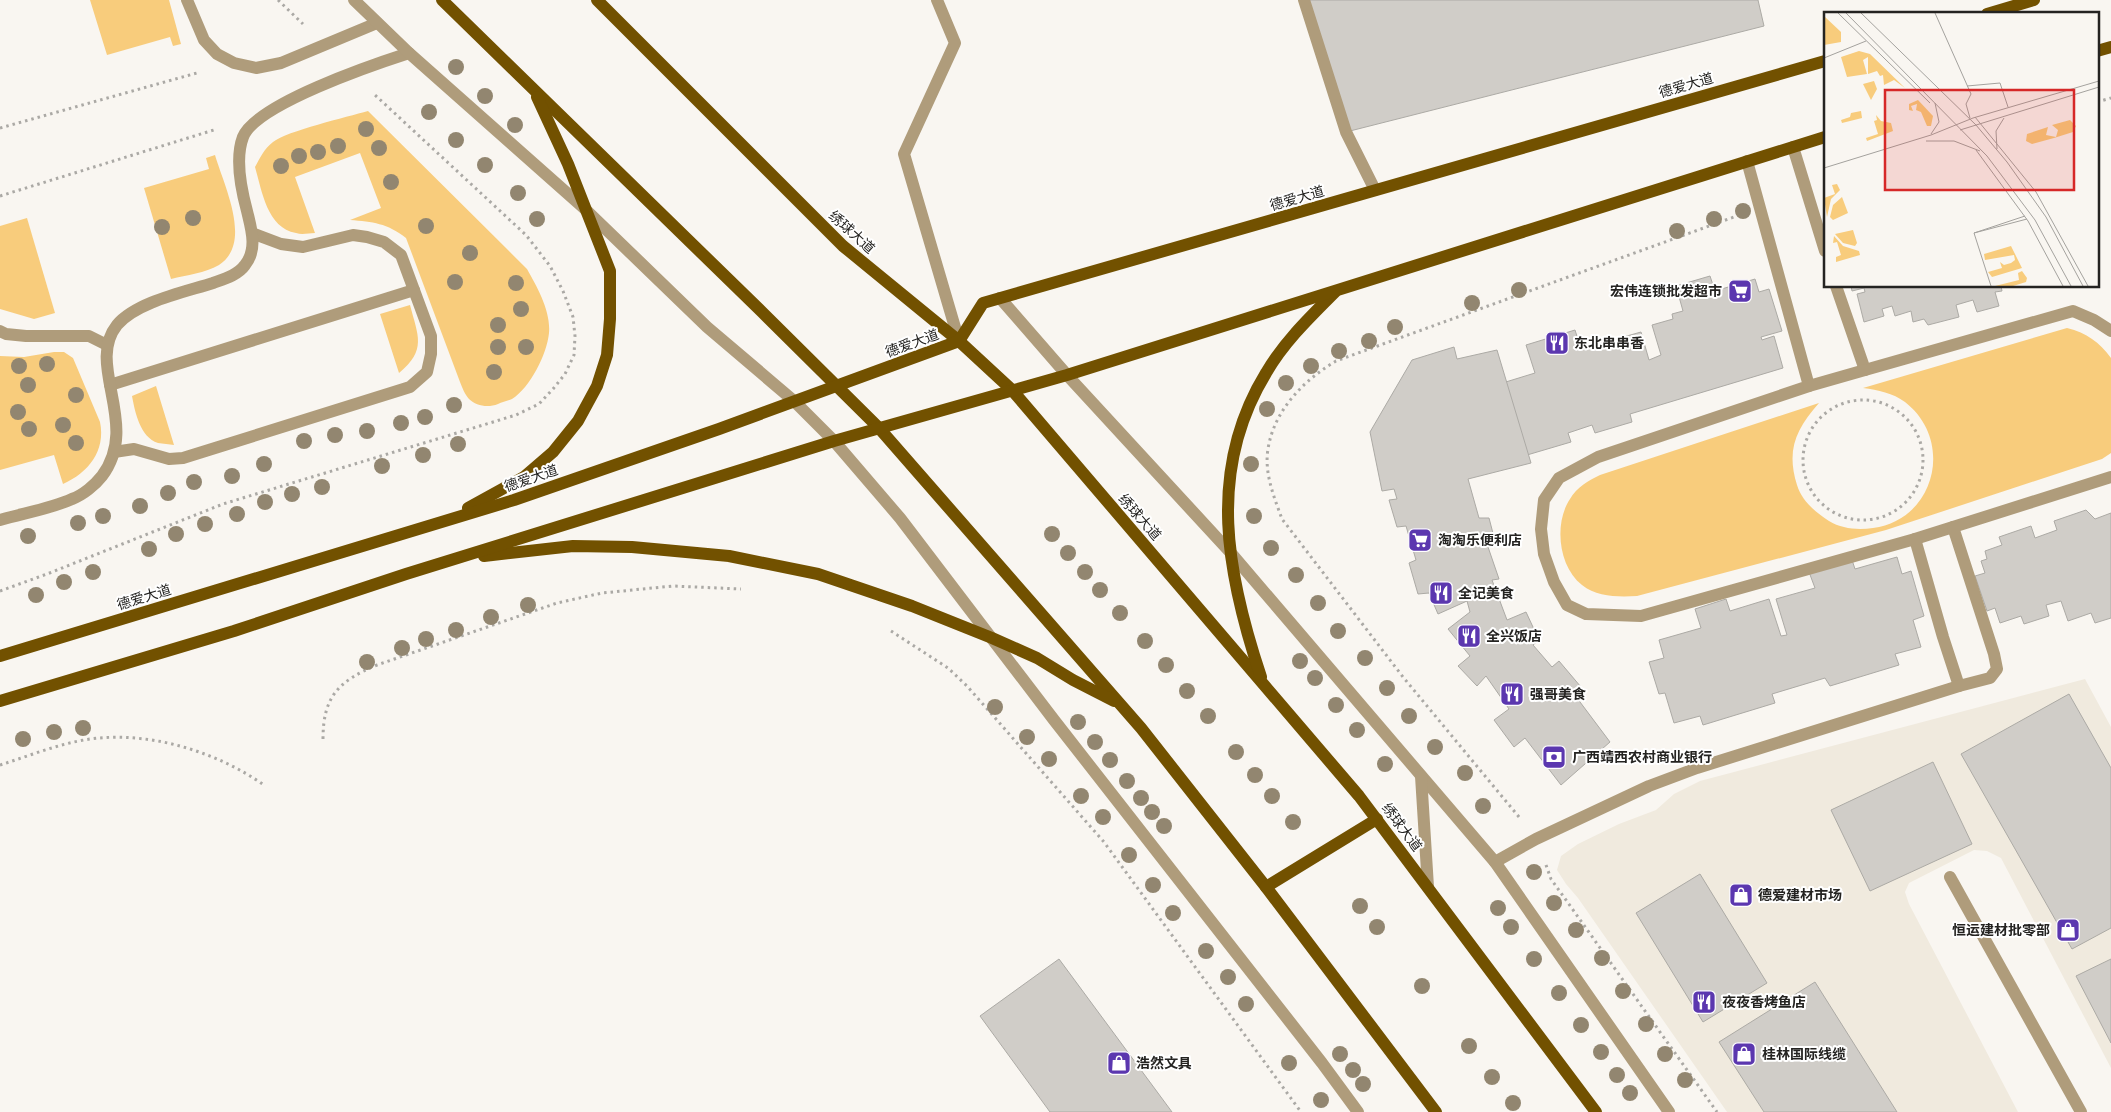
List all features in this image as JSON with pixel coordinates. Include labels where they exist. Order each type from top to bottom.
[{"type":"main road","points":[[442,0],[879,428],[1122,705],[1266,887],[1436,1112]]},
{"type":"main road","name":"绣球大道","points":[[597,0],[843,246],[959,341],[1012,390],[1359,796],[1596,1112]]},
{"type":"main road","points":[[1994,12],[2034,0]]},
{"type":"main road","points":[[2098,51],[2111,47]]},
{"type":"main road","name":"德爱大道","points":[[0,656],[514,500],[836,387],[959,341],[983,303],[1824,60]]},
{"type":"main road","points":[[443,522],[524,477],[553,452],[578,421],[597,386],[607,355],[610,319],[610,271],[568,164],[532,88]]},
{"type":"main road","points":[[0,701],[234,631],[450,561],[834,441],[1067,374],[1824,137]]},
{"type":"main road","points":[[1264,684],[1236,593],[1230,552],[1228,514],[1234,449],[1252,398],[1266,372],[1289,340],[1337,290]]},
{"type":"main road","points":[[450,561],[573,546],[632,547],[729,556],[818,574],[912,606],[992,638],[1037,658],[1073,680],[1122,705]]},
{"type":"main road","points":[[1266,887],[1377,820]]},
{"type":"street","points":[[187,0],[204,40],[217,54],[234,63],[256,68],[281,63],[377,23]]},
{"type":"street","points":[[354,0],[377,23],[585,210],[707,327],[794,401],[834,441],[900,518],[1358,1112]]},
{"type":"street","points":[[937,0],[955,43],[904,154],[959,341]]},
{"type":"street","points":[[1304,0],[1346,132],[1375,190]]},
{"type":"street","points":[[0,520],[73,499],[96,483],[108,468],[117,436],[116,410],[107,366],[107,345],[116,326],[127,315],[146,306],[232,276],[245,265],[252,250],[252,232],[243,197],[239,152],[244,135],[259,118],[274,108],[352,72],[409,52]]},
{"type":"street","points":[[1793,147],[1824,248]]},
{"type":"street","points":[[1747,161],[1810,386]]},
{"type":"street","points":[[114,452],[134,449],[169,459],[183,458],[410,387],[427,372],[431,354],[431,336],[401,255],[384,242],[367,237],[353,235],[303,248],[281,244],[252,232]]},
{"type":"street","points":[[1837,288],[1865,370]]},
{"type":"street","points":[[110,385],[414,290]]},
{"type":"street","points":[[1000,298],[1230,552],[1495,862],[1669,1112]]},
{"type":"street","points":[[2111,331],[2094,320],[2073,311],[1810,386],[1598,457],[1560,478],[1544,500],[1541,529],[1544,554],[1554,582],[1567,605],[1586,614],[1640,616],[1915,539],[2111,477]]},
{"type":"street","points":[[0,331],[6,334],[26,336],[89,336],[107,345]]},
{"type":"street","points":[[1495,862],[1536,838],[1649,786],[1689,771],[1959,686],[1990,678],[1997,669],[1994,654],[1953,527]]},
{"type":"street","points":[[1915,539],[1959,686]]},
{"type":"street","points":[[1421,776],[1428,887]]},
{"type":"street","points":[[1950,877],[2081,1112]]},
{"type":"path","points":[[278,0],[324,44]]},
{"type":"path","points":[[0,128],[234,63]]},
{"type":"path","points":[[0,591],[223,504],[516,415],[539,404],[553,390],[564,374],[574,356],[575,336],[573,317],[550,266],[526,235],[352,72]]},
{"type":"path","points":[[2098,102],[2111,98]]},
{"type":"path","points":[[0,196],[208,131],[259,118]]},
{"type":"path","points":[[1717,1112],[1551,879],[1536,838],[1403,677],[1282,519],[1273,495],[1268,470],[1268,449],[1275,428],[1297,390],[1318,372],[1336,361],[1760,207]]},
{"type":"path","points":[[1862,400],[1882,402],[1900,411],[1914,426],[1922,444],[1924,464],[1920,483],[1909,500],[1894,513],[1875,520],[1855,521],[1836,514],[1820,502],[1808,486],[1803,467],[1804,446],[1811,428],[1824,413],[1842,403],[1862,400]]},
{"type":"path","points":[[323,739],[323,723],[329,703],[340,685],[358,673],[377,665],[557,604],[602,593],[672,586],[747,590]]},
{"type":"path","points":[[890,630],[948,668],[967,686],[1104,842],[1301,1112]]},
{"type":"path","points":[[0,765],[69,743],[99,738],[129,738],[157,741],[188,748],[242,769],[264,785]]},
{"type":"shaded area","points":[[90,0],[169,0],[181,44],[173,46],[170,37],[107,55]]},
{"type":"shaded area","points":[[368,111],[527,269],[539,291],[548,316],[548,341],[531,379],[519,394],[512,399],[486,406],[479,405],[469,399],[460,382],[406,238],[380,224],[350,220],[381,208],[360,153],[295,177],[315,233],[298,234],[286,230],[278,224],[267,207],[255,167],[262,154],[273,142],[291,133]]},
{"type":"shaded area","points":[[215,155],[233,213],[234,243],[229,255],[214,268],[171,279],[144,188],[209,169],[206,158]]},
{"type":"shaded area","points":[[27,218],[55,313],[34,319],[0,309],[0,226]]},
{"type":"shaded area","points":[[410,305],[417,334],[417,350],[408,365],[399,373],[380,314]]},
{"type":"shaded area","points":[[2067,328],[2092,339],[2111,358],[2111,453],[2102,459],[1886,530],[1637,596],[1615,596],[1594,592],[1582,585],[1568,567],[1563,556],[1561,544],[1562,520],[1570,499],[1587,482],[1600,475],[1819,403],[1799,431],[1793,451],[1794,472],[1802,496],[1819,514],[1839,526],[1867,529],[1894,522],[1911,510],[1924,495],[1931,477],[1933,457],[1930,437],[1921,418],[1905,402],[1885,392],[1863,388]]},
{"type":"shaded area","points":[[64,352],[73,358],[100,422],[101,433],[98,451],[93,460],[80,474],[63,484],[54,455],[0,470],[0,356],[24,357]]},
{"type":"shaded area","points":[[156,386],[174,445],[158,443],[152,440],[139,423],[132,396]]},
{"type":"shaded area","name":"德爱建材市场","points":[[2085,679],[2111,727],[2111,1068],[2001,858],[1987,851],[1974,850],[1909,883],[1905,892],[1909,904],[2018,1112],[1727,1112],[1578,898],[1566,884],[1557,870],[1561,856],[1578,844],[1619,824],[1656,810],[1674,794],[1700,781]]},
{"type":"building","points":[[1304,0],[1758,0],[1764,26],[1346,132]]},
{"type":"building","points":[[1710,276],[1715,291],[1755,279],[1759,292],[1769,289],[1782,331],[1761,337],[1762,340],[1774,336],[1783,368],[1630,414],[1632,422],[1595,433],[1592,425],[1568,433],[1571,442],[1527,455],[1524,446],[1512,449],[1514,457],[1492,464],[1470,393],[1535,373],[1526,345],[1575,330],[1581,349],[1641,332],[1649,360],[1661,355],[1652,325],[1673,319],[1672,314],[1683,311],[1676,286]]},
{"type":"building","points":[[1851,288],[1864,288],[1852,291]]},
{"type":"building","points":[[1864,288],[2001,288],[2002,291],[1995,292],[1999,306],[1977,312],[1973,300],[1956,305],[1959,317],[1928,325],[1924,319],[1913,322],[1911,311],[1895,316],[1892,306],[1882,309],[1884,316],[1864,322],[1857,294],[1865,292]]},
{"type":"building","points":[[1454,347],[1457,359],[1497,350],[1531,463],[1468,479],[1479,518],[1489,518],[1495,541],[1487,544],[1499,579],[1492,580],[1507,620],[1526,612],[1539,640],[1533,645],[1552,667],[1559,661],[1581,687],[1574,694],[1610,742],[1561,785],[1525,738],[1514,747],[1494,720],[1509,709],[1486,676],[1477,686],[1458,666],[1470,656],[1448,629],[1470,612],[1467,601],[1438,614],[1429,593],[1418,594],[1409,563],[1416,560],[1406,526],[1397,527],[1389,500],[1397,499],[1394,489],[1382,491],[1370,432],[1412,360]]},
{"type":"building","points":[[2086,510],[2095,519],[2111,513],[2111,618],[2095,623],[2091,613],[2068,621],[2061,601],[2046,605],[2049,616],[2024,624],[2021,616],[2000,623],[1995,608],[1987,611],[1975,576],[1985,573],[1981,561],[1987,559],[1985,551],[2002,545],[1999,537],[2031,526],[2035,538],[2057,530],[2054,521]]},
{"type":"building","points":[[1897,557],[1902,574],[1911,571],[1924,616],[1913,620],[1921,647],[1895,654],[1899,665],[1830,686],[1825,678],[1772,694],[1775,703],[1703,725],[1700,716],[1674,723],[1665,693],[1659,694],[1649,662],[1664,658],[1659,640],[1701,628],[1695,609],[1726,599],[1730,611],[1769,599],[1781,636],[1787,635],[1776,599],[1815,588],[1809,572],[1852,560],[1855,569]]},
{"type":"building","points":[[2069,694],[2111,768],[2111,928],[2072,949],[1961,754]]},
{"type":"building","points":[[1933,762],[1972,844],[1870,891],[1831,810]]},
{"type":"building","points":[[1700,874],[1767,983],[1703,1022],[1636,913]]},
{"type":"building","points":[[1059,959],[1172,1112],[1050,1112],[980,1016]]},
{"type":"building","points":[[2111,959],[2111,1043],[2076,976]]},
{"type":"building","points":[[1815,982],[1897,1112],[1764,1112],[1719,1042]]},
{"type":"place","name":"宏伟连锁批发超市","points":[[1740,291]]},
{"type":"place","name":"东北串串香","points":[[1557,343]]},
{"type":"place","name":"淘淘乐便利店","points":[[1420,540]]},
{"type":"place","name":"全记美食","points":[[1441,593]]},
{"type":"place","name":"全兴饭店","points":[[1469,636]]},
{"type":"place","name":"强哥美食","points":[[1512,694]]},
{"type":"place","name":"广西靖西农村商业银行","points":[[1554,757]]},
{"type":"place","name":"德爱建材市场","points":[[1741,895]]},
{"type":"place","name":"恒运建材批零部","points":[[2068,930]]},
{"type":"place","name":"夜夜香烤鱼店","points":[[1704,1002]]},
{"type":"place","name":"桂林国际线缆","points":[[1744,1054]]},
{"type":"place","name":"浩然文具","points":[[1119,1063]]}]
